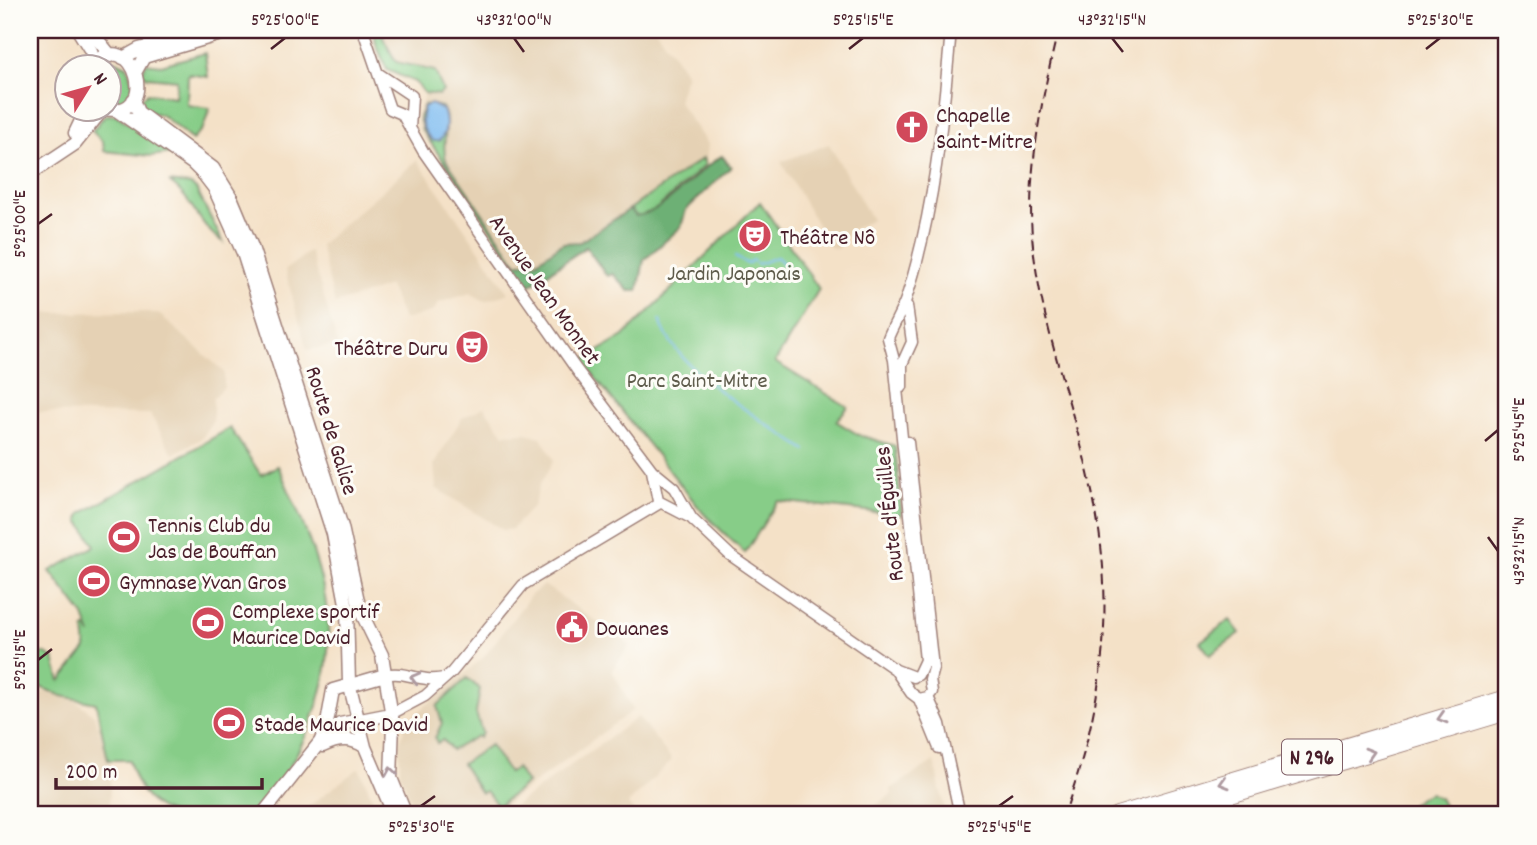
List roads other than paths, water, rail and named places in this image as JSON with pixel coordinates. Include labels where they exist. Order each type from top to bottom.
[{"type":"highway","name":"N 296","points":[[1117,815],[1507,698]]},
{"type":"highway","name":"N 296","points":[[1164,815],[1507,712]]},
{"type":"main road","points":[[78,30],[91,52]]},
{"type":"main road","points":[[90,30],[112,52]]},
{"type":"main road","points":[[122,55],[212,30]]},
{"type":"main road","points":[[122,107],[133,100],[138,89],[136,71],[144,57],[234,30]]},
{"type":"main road","points":[[122,61],[136,71]]},
{"type":"main road","name":"Route de Galice","points":[[133,100],[138,112],[209,164],[223,183],[241,220],[261,271],[342,527],[360,610],[379,648],[391,713],[391,778],[406,815]]},
{"type":"main road","name":"Route de Galice","points":[[122,113],[174,149],[204,175],[214,188],[241,247],[336,546],[348,609],[349,683],[365,747],[394,815]]},
{"type":"main road","points":[[64,151],[80,122]]},
{"type":"main road","points":[[30,174],[81,137],[92,122]]},
{"type":"main road","points":[[264,815],[320,742],[333,690],[349,683],[385,675]]},
{"type":"main road","points":[[264,815],[340,724],[391,713]]},
{"type":"main road","points":[[322,746],[345,739],[365,747]]},
{"type":"street","points":[[363,30],[388,103]]},
{"type":"street","points":[[907,297],[912,342],[906,350],[898,351],[890,347],[888,338],[907,297],[936,166],[951,30]]},
{"type":"street","name":"Avenue Jean Monnet","points":[[374,68],[386,82],[412,96],[406,112],[410,129],[551,335],[652,470],[665,496],[730,555],[914,680],[924,698]]},
{"type":"street","points":[[388,103],[391,93],[401,89]]},
{"type":"street","name":"Avenue Jean Monnet","points":[[388,103],[393,112],[406,112]]},
{"type":"street","points":[[894,328],[902,327],[909,331]]},
{"type":"street","name":"Route d'Éguilles","points":[[890,347],[925,660],[914,680]]},
{"type":"street","name":"Route d'Éguilles","points":[[906,350],[901,380],[932,656],[930,679],[933,688],[924,698]]},
{"type":"street","points":[[391,713],[425,696],[444,678],[468,654],[523,585],[665,496]]},
{"type":"street","points":[[385,675],[400,674],[419,680],[444,678]]},
{"type":"street","points":[[914,680],[930,679]]},
{"type":"street","points":[[924,698],[957,815]]},
{"type":"water","points":[[431,104],[443,110],[446,123],[439,141],[433,141],[422,125],[424,107]]},
{"type":"waterway","points":[[735,257],[748,264],[752,260],[758,264],[777,257],[784,264]]},
{"type":"waterway","points":[[660,320],[669,339],[701,376],[744,409],[806,450]]},
{"type":"railway","points":[[1058,30],[1034,158],[1032,235],[1049,331],[1091,487],[1099,530],[1104,613],[1097,693],[1078,774],[1064,815]]},
{"type":"place","name":"Chapelle Saint-Mitre","points":[[912,127]]},
{"type":"place","name":"Théâtre Nô","points":[[755,236]]},
{"type":"place","name":"Théâtre Duru","points":[[472,347]]},
{"type":"place","name":"Tennis Club du Jas de Bouffan","points":[[124,537]]},
{"type":"place","name":"Gymnase Yvan Gros","points":[[94,581]]},
{"type":"place","name":"Complexe sportif Maurice David","points":[[208,623]]},
{"type":"place","name":"Douanes","points":[[572,627]]},
{"type":"place","name":"Stade Maurice David","points":[[229,723]]},
{"type":"park label","name":"Jardin Japonais","points":[[734,272]]},
{"type":"park label","name":"Parc Saint-Mitre","points":[[697,379]]}]
